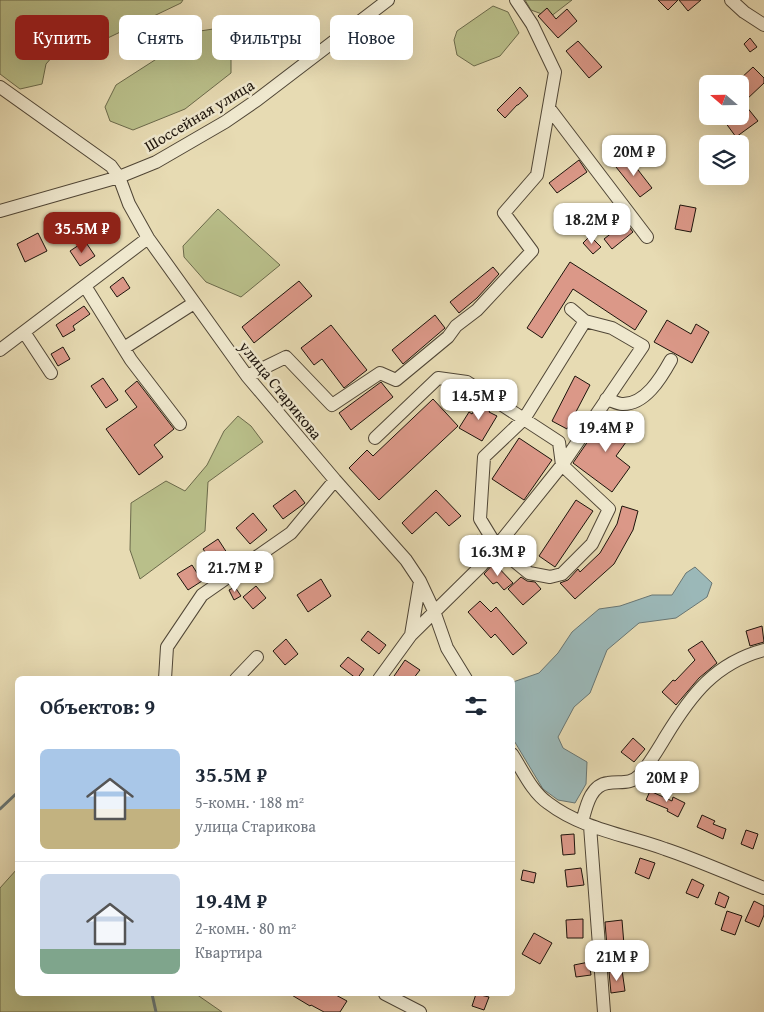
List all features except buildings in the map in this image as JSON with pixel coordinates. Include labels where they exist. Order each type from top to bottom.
[{"type":"street","name":"Шоссейная улица","points":[[0,211],[119,177],[156,162],[225,122],[257,100],[388,0]]},
{"type":"street","points":[[247,376],[286,357],[332,405],[380,373],[396,380],[448,337],[456,326],[477,310],[532,251],[504,214],[537,175],[555,72],[532,24],[516,0]]},
{"type":"street","points":[[732,0],[744,12],[764,25]]},
{"type":"street","points":[[0,87],[97,154],[111,166],[119,177]]},
{"type":"street","points":[[549,108],[647,236]]},
{"type":"street","name":"улица Старикова","points":[[119,177],[129,204],[148,238],[247,376],[406,560],[420,581],[434,611],[447,648],[464,676]]},
{"type":"street","points":[[0,350],[148,238]]},
{"type":"street","points":[[85,286],[124,348],[180,424]]},
{"type":"street","points":[[124,348],[194,303]]},
{"type":"street","points":[[381,676],[411,635],[481,566],[562,465],[642,346],[612,328],[585,321],[571,309]]},
{"type":"street","points":[[375,438],[438,378],[467,382],[524,419],[558,442],[562,465],[609,509],[592,544],[562,574],[550,577],[529,573],[497,547],[480,519],[484,457],[524,419],[585,321]]},
{"type":"street","points":[[24,332],[51,373]]},
{"type":"street","points":[[606,399],[621,404],[636,402],[659,380],[670,360]]},
{"type":"street","points":[[165,676],[167,647],[202,594],[291,533],[335,480]]},
{"type":"street","points":[[411,635],[420,581]]},
{"type":"street","points":[[604,1012],[586,824],[591,795],[599,786],[607,783],[630,782],[642,773],[689,700],[705,682],[720,669],[764,650]]},
{"type":"street","points":[[239,676],[257,657]]},
{"type":"street","points":[[515,759],[535,790],[546,802],[563,813],[586,824],[665,849],[764,888]]},
{"type":"street","points":[[389,996],[420,1012]]},
{"type":"green space","points":[[0,0],[183,0],[181,3],[156,15],[119,15],[119,33],[109,37],[109,15],[15,15],[15,60],[50,60],[46,64],[42,84],[20,89],[0,74]]},
{"type":"green space","points":[[525,0],[572,0],[550,17],[531,10]]},
{"type":"green space","points":[[493,6],[508,12],[519,33],[500,56],[474,66],[457,55],[454,40],[457,31]]},
{"type":"green space","points":[[212,29],[212,60],[231,60],[231,73],[185,109],[133,130],[110,121],[105,107],[116,85],[155,60],[202,60],[202,31]]},
{"type":"green space","points":[[218,209],[280,265],[241,297],[206,282],[184,257],[183,246]]},
{"type":"green space","points":[[238,416],[251,426],[263,442],[208,482],[205,531],[140,579],[130,550],[131,503],[166,481],[185,491],[207,465],[224,431]]},
{"type":"green space","points":[[15,871],[15,996],[199,996],[222,1012],[0,1012],[0,888]]},
{"type":"water","points":[[695,567],[712,583],[707,597],[676,618],[639,623],[607,650],[590,693],[574,707],[558,737],[563,748],[587,762],[586,784],[575,803],[558,800],[543,789],[515,742],[515,681],[539,673],[558,653],[572,632],[599,609],[620,606],[652,595],[672,595],[686,573]]},
{"type":"waterway","points":[[0,809],[15,795]]},
{"type":"waterway","points":[[152,996],[156,1012]]}]
